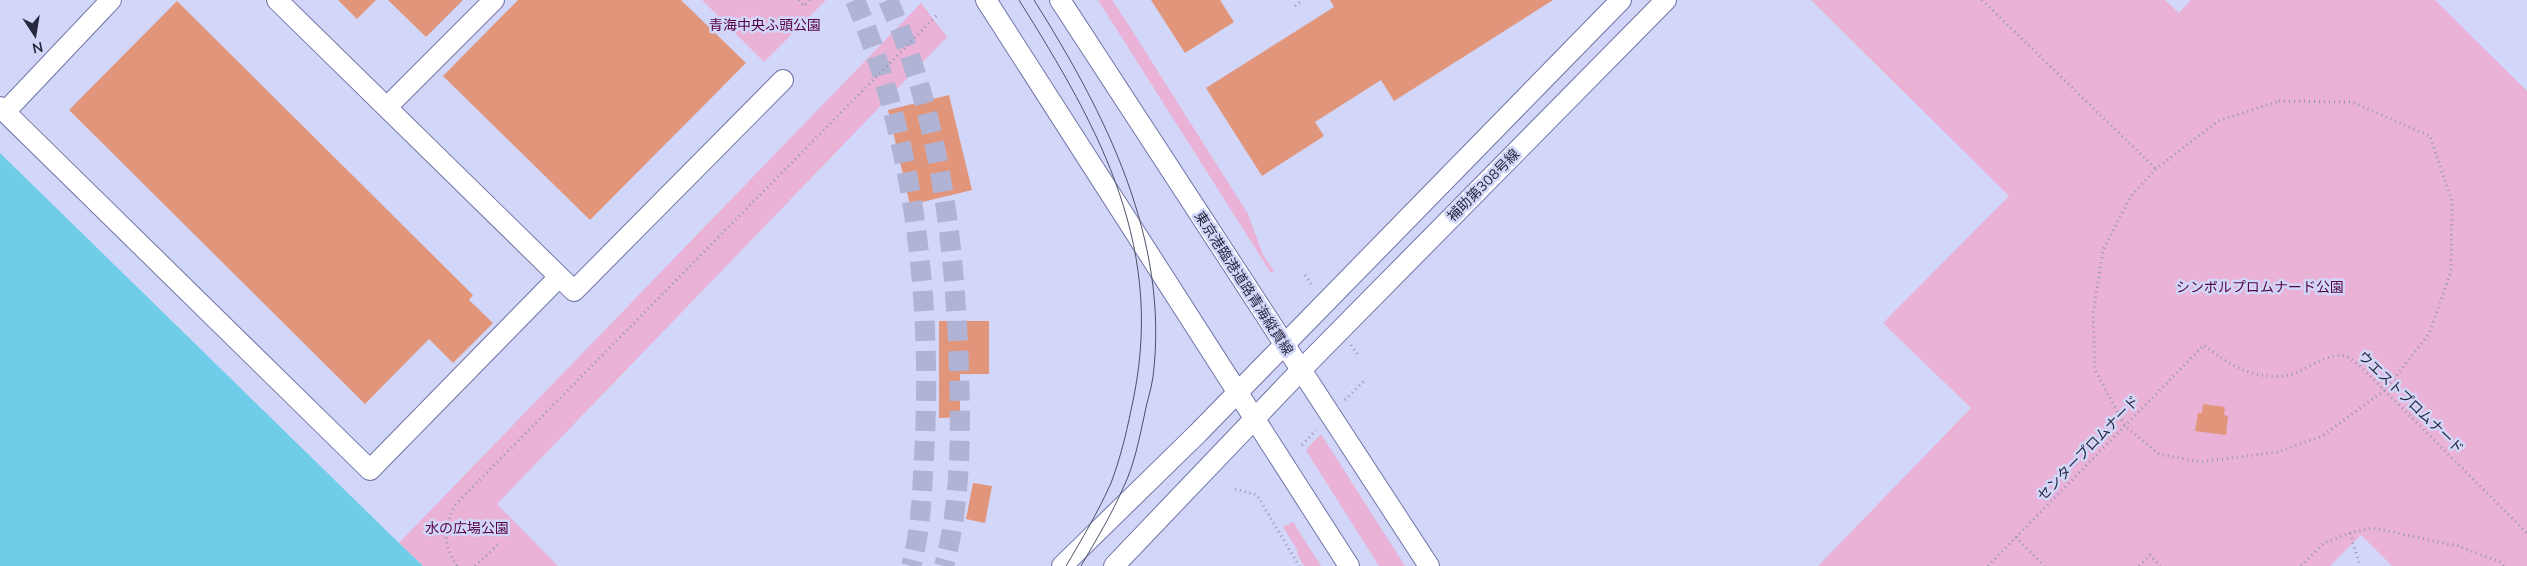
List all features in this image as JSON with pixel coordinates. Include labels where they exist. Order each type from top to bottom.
[{"type":"street","points":[[111,0],[2,110],[370,470],[559,277]]},
{"type":"street","points":[[277,0],[574,291],[783,80]]},
{"type":"street","points":[[386,107],[494,0]]},
{"type":"street","points":[[986,0],[1349,566]]},
{"type":"street","name":"東京港臨港道路青海縦貫線","points":[[1060,0],[1429,566]]},
{"type":"street","points":[[1062,566],[1237,394],[1621,0]]},
{"type":"street","name":"補助第308号線","points":[[1114,566],[1300,370],[1666,0]]},
{"type":"path","points":[[799,0],[804,6],[810,0]]},
{"type":"path","points":[[1295,6],[1304,0]]},
{"type":"path","points":[[1982,0],[2156,169]]},
{"type":"path","points":[[457,566],[447,550],[446,529],[454,506],[938,13]]},
{"type":"path","points":[[2279,101],[2352,102],[2430,136],[2452,201],[2451,271],[2429,334],[2385,390],[2322,436],[2278,452],[2241,458],[2200,462],[2159,454],[2125,426],[2095,370],[2093,314],[2103,250],[2131,196],[2156,169],[2218,121],[2279,101]]},
{"type":"path","points":[[1305,275],[1313,287]]},
{"type":"path","points":[[1350,343],[1358,355]]},
{"type":"path","name":"ウエストプロムナード","points":[[2204,345],[2230,365],[2260,376],[2286,376],[2329,358],[2345,356],[2358,364],[2385,390],[2527,533]]},
{"type":"path","name":"センタープロムナード","points":[[1988,566],[2204,345]]},
{"type":"path","points":[[1345,400],[1365,380]]},
{"type":"path","points":[[1302,445],[1319,427]]},
{"type":"path","points":[[1235,490],[1257,494],[1300,566]]},
{"type":"path","points":[[2301,566],[2324,543],[2373,528],[2458,546],[2500,562],[2504,566]]},
{"type":"path","points":[[2350,534],[2360,566]]},
{"type":"path","points":[[2016,537],[2044,566]]},
{"type":"path","points":[[475,566],[499,544]]},
{"type":"path","points":[[2139,566],[2150,555],[2160,566]]},
{"type":"green space","name":"青海中央ふ頭公園","points":[[702,0],[826,0],[764,62]]},
{"type":"green space","points":[[1098,0],[1112,0],[1126,21],[1248,214],[1263,255],[1274,271],[1271,273]]},
{"type":"green space","name":"シンボルプロムナード公園","points":[[1811,0],[2165,0],[2179,13],[2191,0],[2435,0],[2527,91],[2527,566],[2392,566],[2361,535],[2330,566],[1818,566],[1971,408],[1883,323],[2009,196]]},
{"type":"green space","name":"水の広場公園","points":[[921,3],[947,37],[497,504],[558,566],[423,566],[399,543]]},
{"type":"green space","points":[[1321,434],[1405,566],[1379,566],[1306,450]]},
{"type":"green space","points":[[1293,522],[1321,566],[1304,566],[1297,554],[1298,551],[1283,527]]},
{"type":"water","points":[[0,153],[399,543],[423,566],[0,566]]},
{"type":"building","points":[[338,0],[376,0],[357,19]]},
{"type":"building","points":[[388,0],[463,0],[426,37]]},
{"type":"building","points":[[518,0],[681,0],[746,63],[590,220],[443,76]]},
{"type":"building","points":[[1151,0],[1220,0],[1234,22],[1185,53]]},
{"type":"building","points":[[1330,0],[1553,0],[1394,101],[1381,80],[1315,122],[1324,136],[1262,176],[1206,88],[1334,7]]},
{"type":"building","points":[[177,1],[473,295],[469,300],[493,323],[453,363],[429,339],[365,404],[69,110]]},
{"type":"building","points":[[949,95],[972,190],[910,205],[888,110]]},
{"type":"building","points":[[939,321],[989,321],[989,374],[960,374],[960,417],[939,418]]},
{"type":"building","points":[[2203,404],[2225,407],[2224,415],[2228,416],[2226,435],[2195,431],[2198,413],[2202,413]]},
{"type":"building","points":[[973,483],[992,486],[985,523],[966,519]]},
{"type":"tunnel","points":[[855,0],[876,54],[906,167],[922,283],[926,399],[924,457],[919,526],[911,566]]},
{"type":"tunnel","points":[[888,0],[906,44],[932,135],[941,181],[954,275],[959,370],[960,444],[954,518],[944,566]]},
{"type":"tram line","points":[[1019,0],[1076,97],[1100,145],[1120,194],[1133,245],[1141,297],[1140,352],[1131,410],[1122,447],[1106,494],[1066,566]]},
{"type":"tram line","points":[[1034,0],[1085,87],[1107,133],[1126,179],[1142,227],[1152,276],[1156,326],[1153,377],[1138,443],[1128,478],[1104,527],[1081,566]]}]
